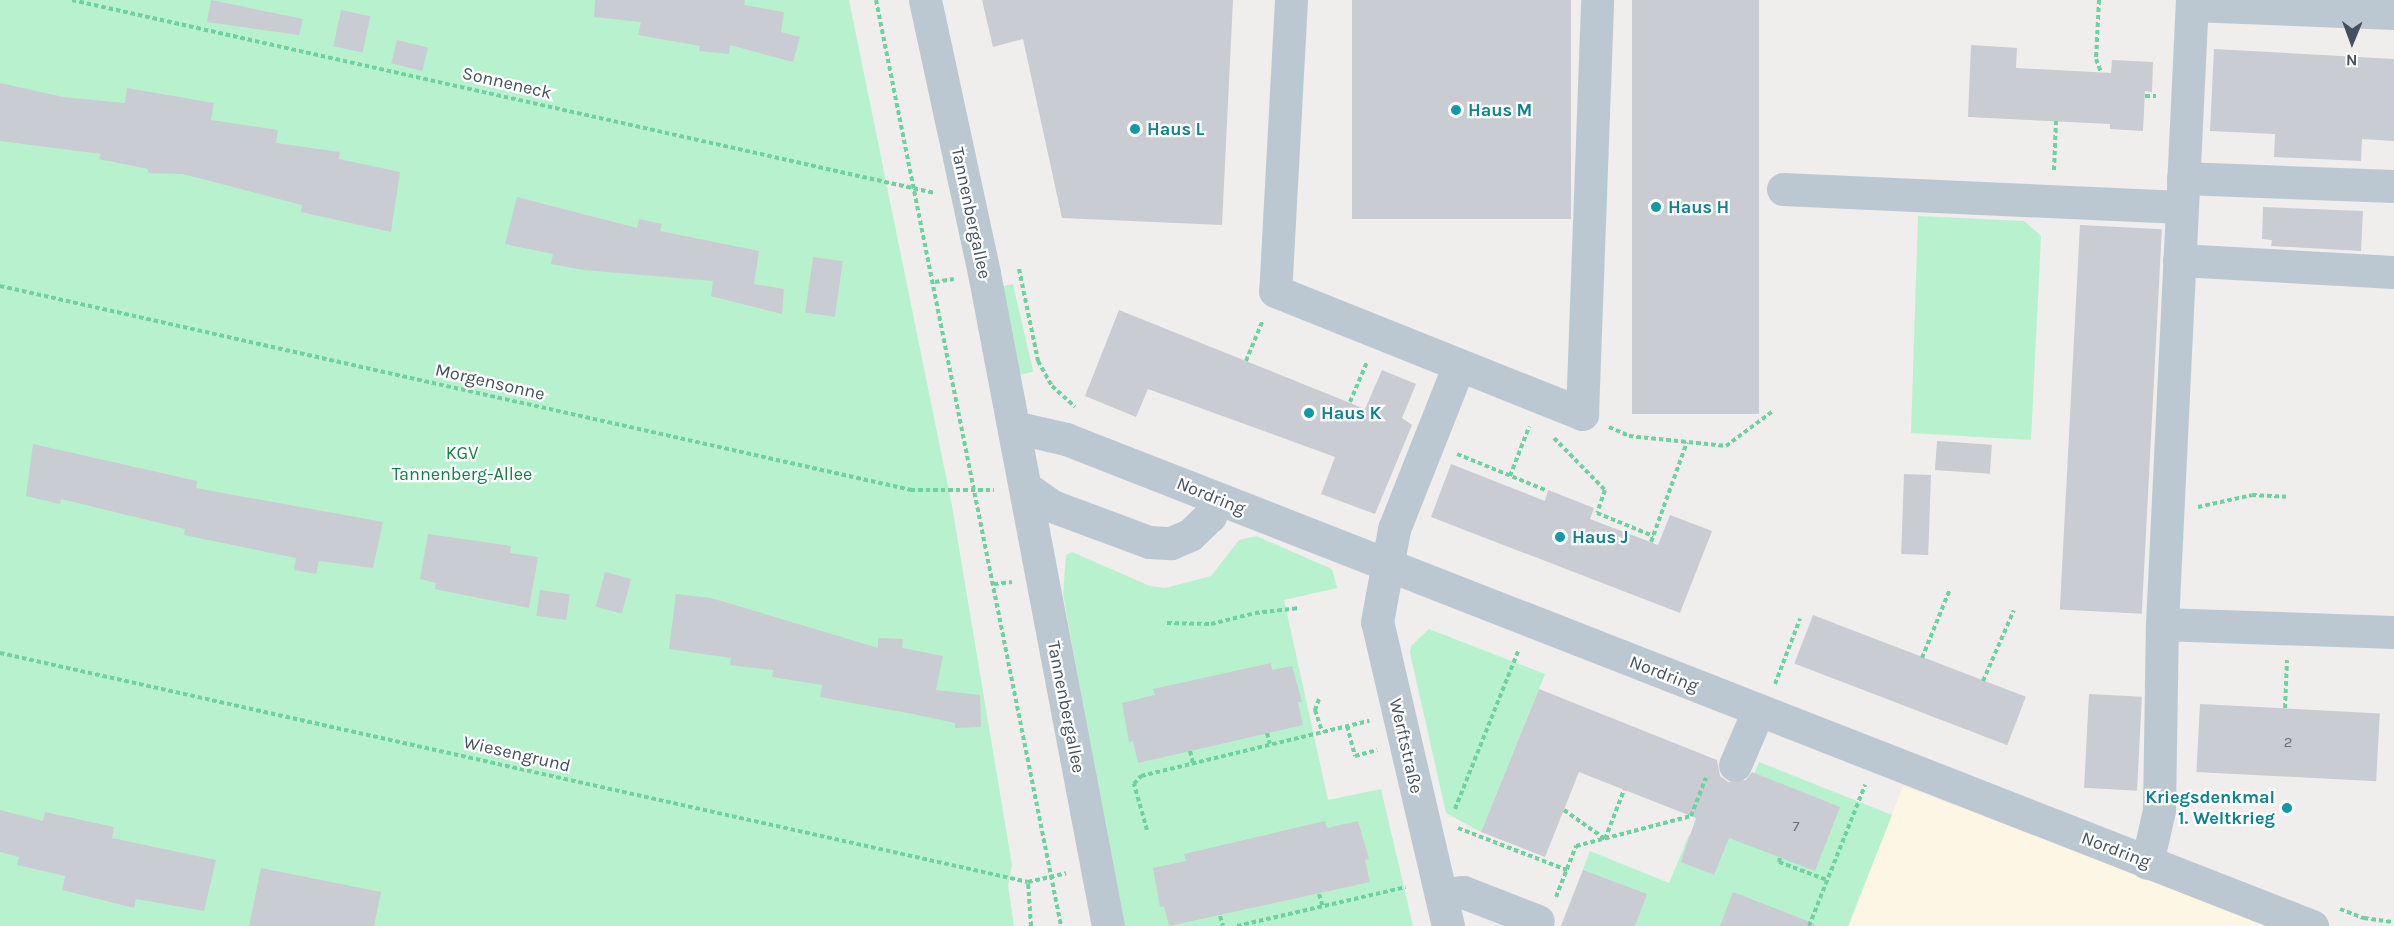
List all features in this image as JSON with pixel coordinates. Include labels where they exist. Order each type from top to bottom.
[{"type":"street","name":"Tannenbergallee","points":[[925,0],[984,273],[1108,926]]},
{"type":"street","points":[[1291,0],[1275,291],[1458,367],[1536,408],[1582,414],[1597,0]]},
{"type":"street","points":[[2147,863],[2159,810],[2162,624],[2192,3],[2394,13]]},
{"type":"street","points":[[1783,189],[2052,201],[2182,192],[2394,186]]},
{"type":"street","points":[[2179,260],[2394,272]]},
{"type":"street","name":"Werftstraße","points":[[1442,900],[1437,826],[1399,713],[1377,622],[1394,529],[1458,367]]},
{"type":"street","name":"Nordring","points":[[1014,427],[1066,439],[1529,621],[1765,692],[1876,757],[2147,863],[2321,915]]},
{"type":"street","points":[[1025,488],[1052,506],[1149,542],[1171,543],[1190,535],[1210,516],[1217,498]]},
{"type":"street","points":[[2162,624],[2210,618],[2289,628],[2394,632]]},
{"type":"street","points":[[1722,770],[1765,692]]},
{"type":"street","points":[[1442,900],[1463,892],[1538,921]]},
{"type":"path","name":"Sonneneck","points":[[72,0],[936,194]]},
{"type":"path","points":[[876,0],[935,282],[1060,926]]},
{"type":"path","points":[[2099,0],[2096,59],[2101,72]]},
{"type":"path","points":[[2052,201],[2056,121]]},
{"type":"path","points":[[935,282],[1018,266],[1038,362],[1052,386],[1080,411]]},
{"type":"path","name":"Morgensonne","points":[[0,286],[910,490],[976,492]]},
{"type":"path","points":[[1246,361],[1275,291]]},
{"type":"path","points":[[1350,402],[1378,335]]},
{"type":"path","points":[[1510,476],[1536,408],[1605,490],[1597,513],[1653,536]]},
{"type":"path","points":[[1582,414],[1629,436],[1726,446],[1773,411]]},
{"type":"path","points":[[1428,442],[1545,490]]},
{"type":"path","points":[[1651,542],[1687,442]]},
{"type":"path","points":[[2168,499],[2185,510],[2252,495],[2286,497]]},
{"type":"path","points":[[1922,658],[1950,589]]},
{"type":"path","points":[[1167,623],[1211,624],[1255,612],[1300,608]]},
{"type":"path","points":[[1983,681],[2014,610]]},
{"type":"path","points":[[1765,692],[1800,619]]},
{"type":"path","points":[[1529,621],[1437,826],[1567,870]]},
{"type":"path","points":[[2285,708],[2289,628]]},
{"type":"path","name":"Wiesengrund","points":[[0,653],[1028,882]]},
{"type":"path","points":[[1765,692],[1786,689]]},
{"type":"path","points":[[1319,699],[1315,710],[1322,732]]},
{"type":"path","points":[[1147,830],[1134,784],[1141,776],[1399,713]]},
{"type":"path","points":[[1347,726],[1355,756],[1380,750]]},
{"type":"path","points":[[1267,733],[1270,744]]},
{"type":"path","points":[[1190,751],[1193,764]]},
{"type":"path","points":[[1809,926],[1876,757]]},
{"type":"path","points":[[1538,921],[1546,924],[1576,846],[1691,816],[1722,770]]},
{"type":"path","points":[[1605,838],[1624,790]]},
{"type":"path","points":[[1564,810],[1605,838]]},
{"type":"path","points":[[1780,858],[1779,862],[1827,880]]},
{"type":"path","points":[[1031,926],[1028,882],[1097,867]]},
{"type":"path","points":[[1319,894],[1323,907]]},
{"type":"path","points":[[1237,926],[1323,907],[1442,900]]},
{"type":"path","points":[[2321,915],[2394,922]]},
{"type":"path","points":[[1220,916],[1223,926]]},
{"type":"shaded area","points":[[1903,786],[2279,926],[1849,926]]},
{"type":"green space","name":"KGV Tannenberg-Allee","points":[[0,0],[849,0],[952,506],[1012,865],[1008,886],[1014,926],[0,926]]},
{"type":"green space","points":[[1918,216],[2024,221],[2041,236],[2031,440],[1911,433]]},
{"type":"green space","points":[[1013,284],[1033,372],[1018,375],[997,288]]},
{"type":"green space","points":[[1256,536],[1332,569],[1337,588],[1284,600],[1328,800],[1381,789],[1413,926],[1122,926],[1063,594],[1066,555],[1072,552],[1150,586],[1165,588],[1211,576],[1239,540]]},
{"type":"green space","points":[[1429,629],[1545,674],[1481,832],[1446,813],[1410,653],[1411,646]]},
{"type":"green space","points":[[1759,762],[1892,815],[1848,926],[1561,926],[1590,851],[1669,883],[1689,835],[1724,849]]},
{"type":"building","points":[[211,0],[303,19],[299,35],[207,22]]},
{"type":"building","points":[[595,0],[745,0],[744,5],[784,12],[781,32],[800,37],[793,62],[730,45],[729,54],[699,51],[700,46],[638,35],[641,22],[594,17]]},
{"type":"building","name":"Haus L","points":[[982,0],[1233,0],[1222,225],[1062,218],[1023,39],[993,47]]},
{"type":"building","name":"Haus M","points":[[1352,0],[1571,0],[1571,219],[1352,219]]},
{"type":"building","points":[[1632,0],[1759,0],[1759,414],[1632,414]]},
{"type":"building","points":[[341,10],[370,16],[363,52],[333,46]]},
{"type":"building","points":[[397,40],[428,48],[422,71],[391,63]]},
{"type":"building","points":[[1971,45],[2017,48],[2016,68],[2111,73],[2112,60],[2153,62],[2152,92],[2145,91],[2143,131],[2110,129],[2110,124],[1968,117]]},
{"type":"building","points":[[2214,49],[2394,59],[2394,141],[2362,139],[2361,161],[2274,157],[2275,134],[2210,131]]},
{"type":"building","points":[[0,83],[63,97],[125,103],[127,88],[214,103],[211,120],[278,130],[276,143],[340,152],[339,159],[400,172],[391,232],[301,212],[302,205],[183,174],[148,173],[148,169],[99,159],[101,154],[0,141]]},
{"type":"building","points":[[517,197],[637,228],[639,219],[662,224],[660,231],[759,251],[754,284],[784,289],[782,314],[711,296],[713,281],[584,270],[551,264],[553,254],[505,244]]},
{"type":"building","points":[[2263,207],[2363,211],[2361,251],[2271,246],[2272,240],[2262,239]]},
{"type":"building","points":[[2080,225],[2162,229],[2142,614],[2060,609]]},
{"type":"building","points":[[813,257],[843,261],[835,317],[805,312]]},
{"type":"building","name":"Haus K","points":[[1119,310],[1365,409],[1382,370],[1416,384],[1402,418],[1412,425],[1375,514],[1321,494],[1335,457],[1148,389],[1136,417],[1085,396]]},
{"type":"building","points":[[1937,441],[1992,445],[1990,474],[1935,470]]},
{"type":"building","points":[[33,444],[197,481],[196,488],[383,522],[373,568],[319,561],[316,574],[294,570],[296,558],[184,535],[185,529],[61,499],[60,504],[26,496]]},
{"type":"building","name":"Haus J","points":[[1451,464],[1545,501],[1548,490],[1594,508],[1590,519],[1658,545],[1670,515],[1712,531],[1680,613],[1431,517]]},
{"type":"building","points":[[1904,474],[1931,475],[1928,555],[1901,554]]},
{"type":"building","points":[[428,534],[511,546],[510,553],[538,557],[529,608],[435,589],[436,583],[420,579]]},
{"type":"building","points":[[605,572],[631,579],[622,614],[596,607]]},
{"type":"building","points":[[540,590],[570,594],[566,620],[536,616]]},
{"type":"building","points":[[676,594],[711,598],[878,648],[878,638],[903,639],[902,648],[943,656],[936,690],[980,695],[981,727],[955,728],[955,723],[820,697],[822,685],[772,677],[773,670],[730,665],[731,658],[669,649]]},
{"type":"building","points":[[1813,615],[2026,697],[2007,745],[1794,664]]},
{"type":"building","points":[[1271,663],[1272,670],[1292,666],[1302,702],[1298,702],[1303,725],[1138,763],[1133,741],[1129,742],[1122,703],[1155,695],[1153,689]]},
{"type":"building","points":[[1539,689],[1717,760],[1720,776],[1728,782],[1746,780],[1752,772],[1840,807],[1815,871],[1729,838],[1714,875],[1681,862],[1696,818],[1579,772],[1545,857],[1481,832]]},
{"type":"building","points":[[2089,694],[2142,697],[2137,791],[2084,788]]},
{"type":"building","points":[[2200,704],[2380,713],[2376,781],[2196,772]]},
{"type":"building","points":[[0,810],[43,821],[45,812],[114,827],[112,838],[216,860],[204,911],[136,899],[134,908],[62,890],[65,876],[17,865],[19,857],[0,852]]},
{"type":"building","points":[[1325,821],[1327,828],[1358,821],[1369,859],[1365,860],[1370,882],[1169,926],[1164,906],[1160,907],[1153,868],[1186,861],[1184,854]]},
{"type":"building","points":[[261,868],[381,892],[374,926],[249,926]]},
{"type":"building","points":[[1583,870],[1647,894],[1635,926],[1561,926]]},
{"type":"building","points":[[1733,892],[1815,924],[1814,926],[1720,926]]},
{"type":"place","name":"Haus M","points":[[1456,110]]},
{"type":"place","name":"Haus L","points":[[1135,129]]},
{"type":"place","name":"Haus H","points":[[1656,207]]},
{"type":"place","name":"Haus K","points":[[1309,413]]},
{"type":"place","name":"Haus J","points":[[1560,537]]},
{"type":"place","name":"Kriegsdenkmal 1. Weltkrieg","points":[[2287,808]]}]
